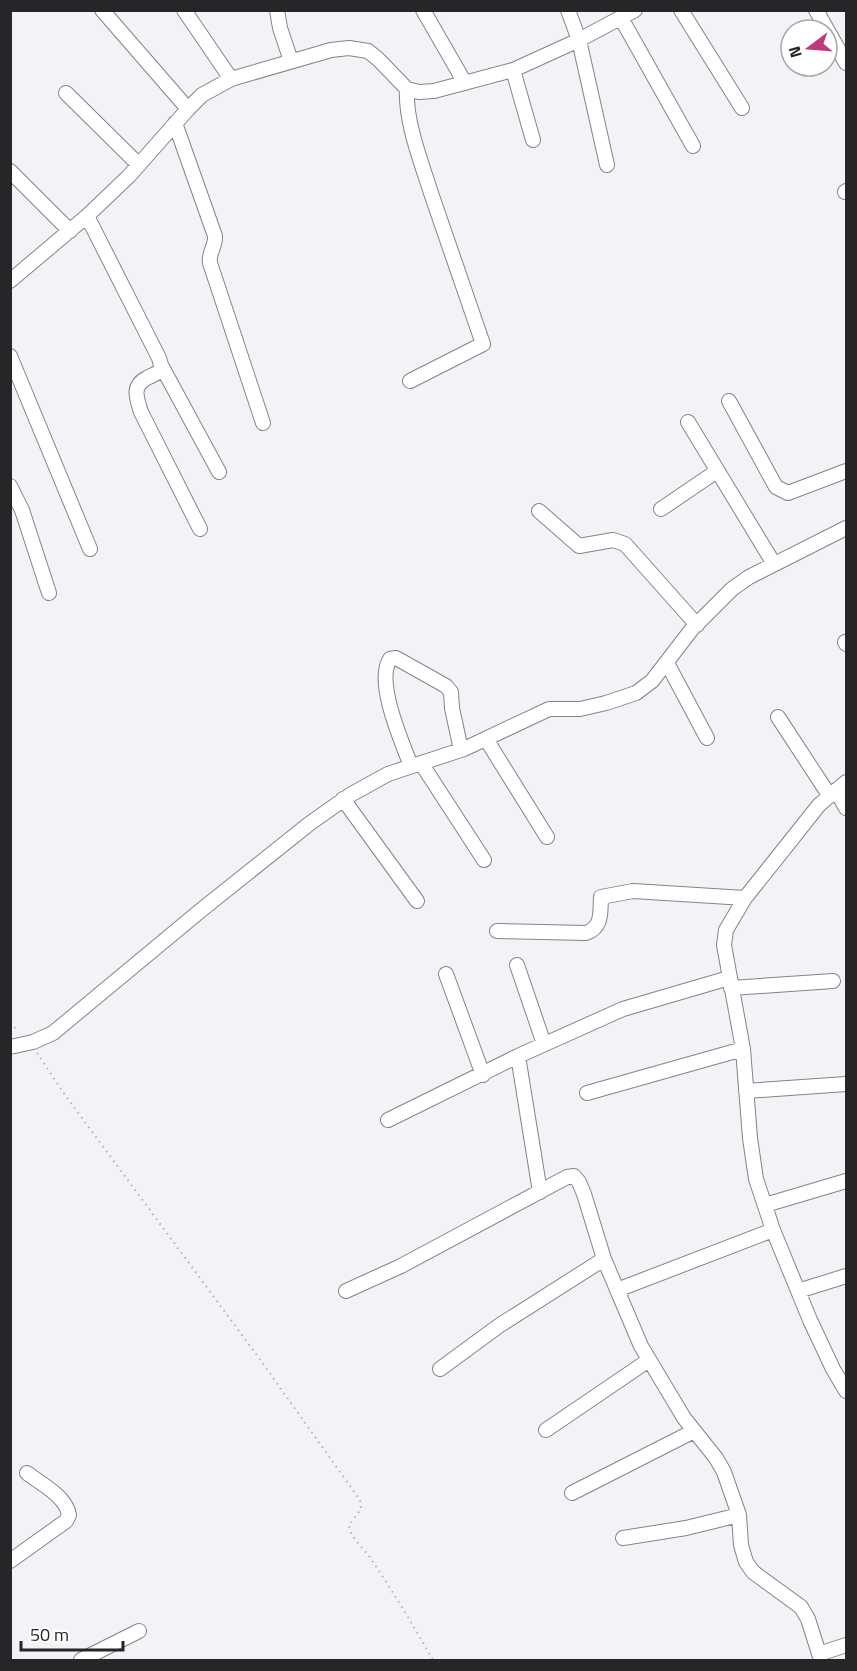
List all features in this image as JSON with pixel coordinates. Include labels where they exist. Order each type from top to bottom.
[{"type":"street","points":[[102,10],[188,109]]},
{"type":"street","points":[[184,10],[231,79]]},
{"type":"street","points":[[277,10],[280,28],[291,61]]},
{"type":"street","points":[[423,10],[465,83]]},
{"type":"street","points":[[568,10],[579,40],[607,165]]},
{"type":"street","points":[[10,281],[87,216],[139,165],[188,109],[212,88],[231,79],[330,50],[349,48],[368,51],[378,58],[407,89],[419,92],[434,91],[513,70],[579,40],[635,10]]},
{"type":"street","points":[[681,10],[742,108]]},
{"type":"street","points":[[816,10],[846,63]]},
{"type":"street","points":[[621,18],[693,146]]},
{"type":"street","points":[[513,70],[533,140]]},
{"type":"street","points":[[407,89],[406,100],[409,116],[423,167],[483,344],[410,381]]},
{"type":"street","points":[[66,93],[139,165]]},
{"type":"street","points":[[176,123],[215,236],[210,264],[263,423]]},
{"type":"street","points":[[10,171],[70,231]]},
{"type":"street","points":[[87,216],[161,365],[219,472]]},
{"type":"street","points":[[10,356],[90,549]]},
{"type":"street","points":[[161,365],[160,371],[141,381],[137,386],[136,395],[141,412],[200,529]]},
{"type":"street","points":[[729,401],[776,487],[781,491],[788,493],[846,471]]},
{"type":"street","points":[[688,422],[774,564]]},
{"type":"street","points":[[661,509],[717,471]]},
{"type":"street","points":[[10,486],[22,510],[49,592]]},
{"type":"street","points":[[539,511],[579,546],[613,540],[625,544],[696,625]]},
{"type":"street","points":[[10,1047],[44,1039],[53,1033],[209,904],[343,799],[388,774],[486,740],[549,709],[580,709],[636,693],[652,681],[696,625],[732,589],[749,577],[846,528]]},
{"type":"street","points":[[461,750],[451,692],[446,686],[396,658],[390,660],[386,665],[388,702],[416,765],[484,860]]},
{"type":"street","points":[[667,663],[707,738]]},
{"type":"street","points":[[778,717],[837,789],[846,808]]},
{"type":"street","points":[[486,740],[548,837]]},
{"type":"street","points":[[837,789],[745,898],[726,930],[724,945],[743,1049],[751,1148],[756,1179],[773,1230],[798,1291],[832,1369],[846,1391]]},
{"type":"street","points":[[343,799],[417,901]]},
{"type":"street","points":[[497,931],[586,933],[595,930],[600,922],[601,897],[633,891],[745,898]]},
{"type":"street","points":[[517,965],[544,1044]]},
{"type":"street","points":[[446,974],[483,1075]]},
{"type":"street","points":[[388,1120],[518,1056],[623,1008],[730,983],[833,981]]},
{"type":"street","points":[[587,1093],[743,1049]]},
{"type":"street","points":[[518,1056],[540,1192]]},
{"type":"street","points":[[746,1091],[846,1084]]},
{"type":"street","points":[[346,1291],[401,1266],[567,1177],[574,1176],[584,1194],[604,1259],[649,1360],[694,1431],[716,1458],[724,1472],[739,1515],[741,1545],[746,1562],[753,1572],[801,1607],[820,1657],[846,1645]]},
{"type":"street","points":[[765,1205],[846,1181]]},
{"type":"street","points":[[617,1290],[773,1230]]},
{"type":"street","points":[[440,1369],[500,1325],[604,1259]]},
{"type":"street","points":[[798,1291],[846,1276]]},
{"type":"street","points":[[546,1430],[649,1360]]},
{"type":"street","points":[[572,1493],[694,1431]]},
{"type":"street","points":[[10,1560],[66,1521],[69,1515],[68,1506],[62,1500],[27,1473]]},
{"type":"street","points":[[623,1538],[686,1528],[739,1515]]},
{"type":"street","points":[[81,1660],[139,1631]]},
{"type":"path","points":[[10,1023],[28,1043],[360,1500],[362,1509],[349,1525],[349,1531],[369,1556],[433,1660]]}]
